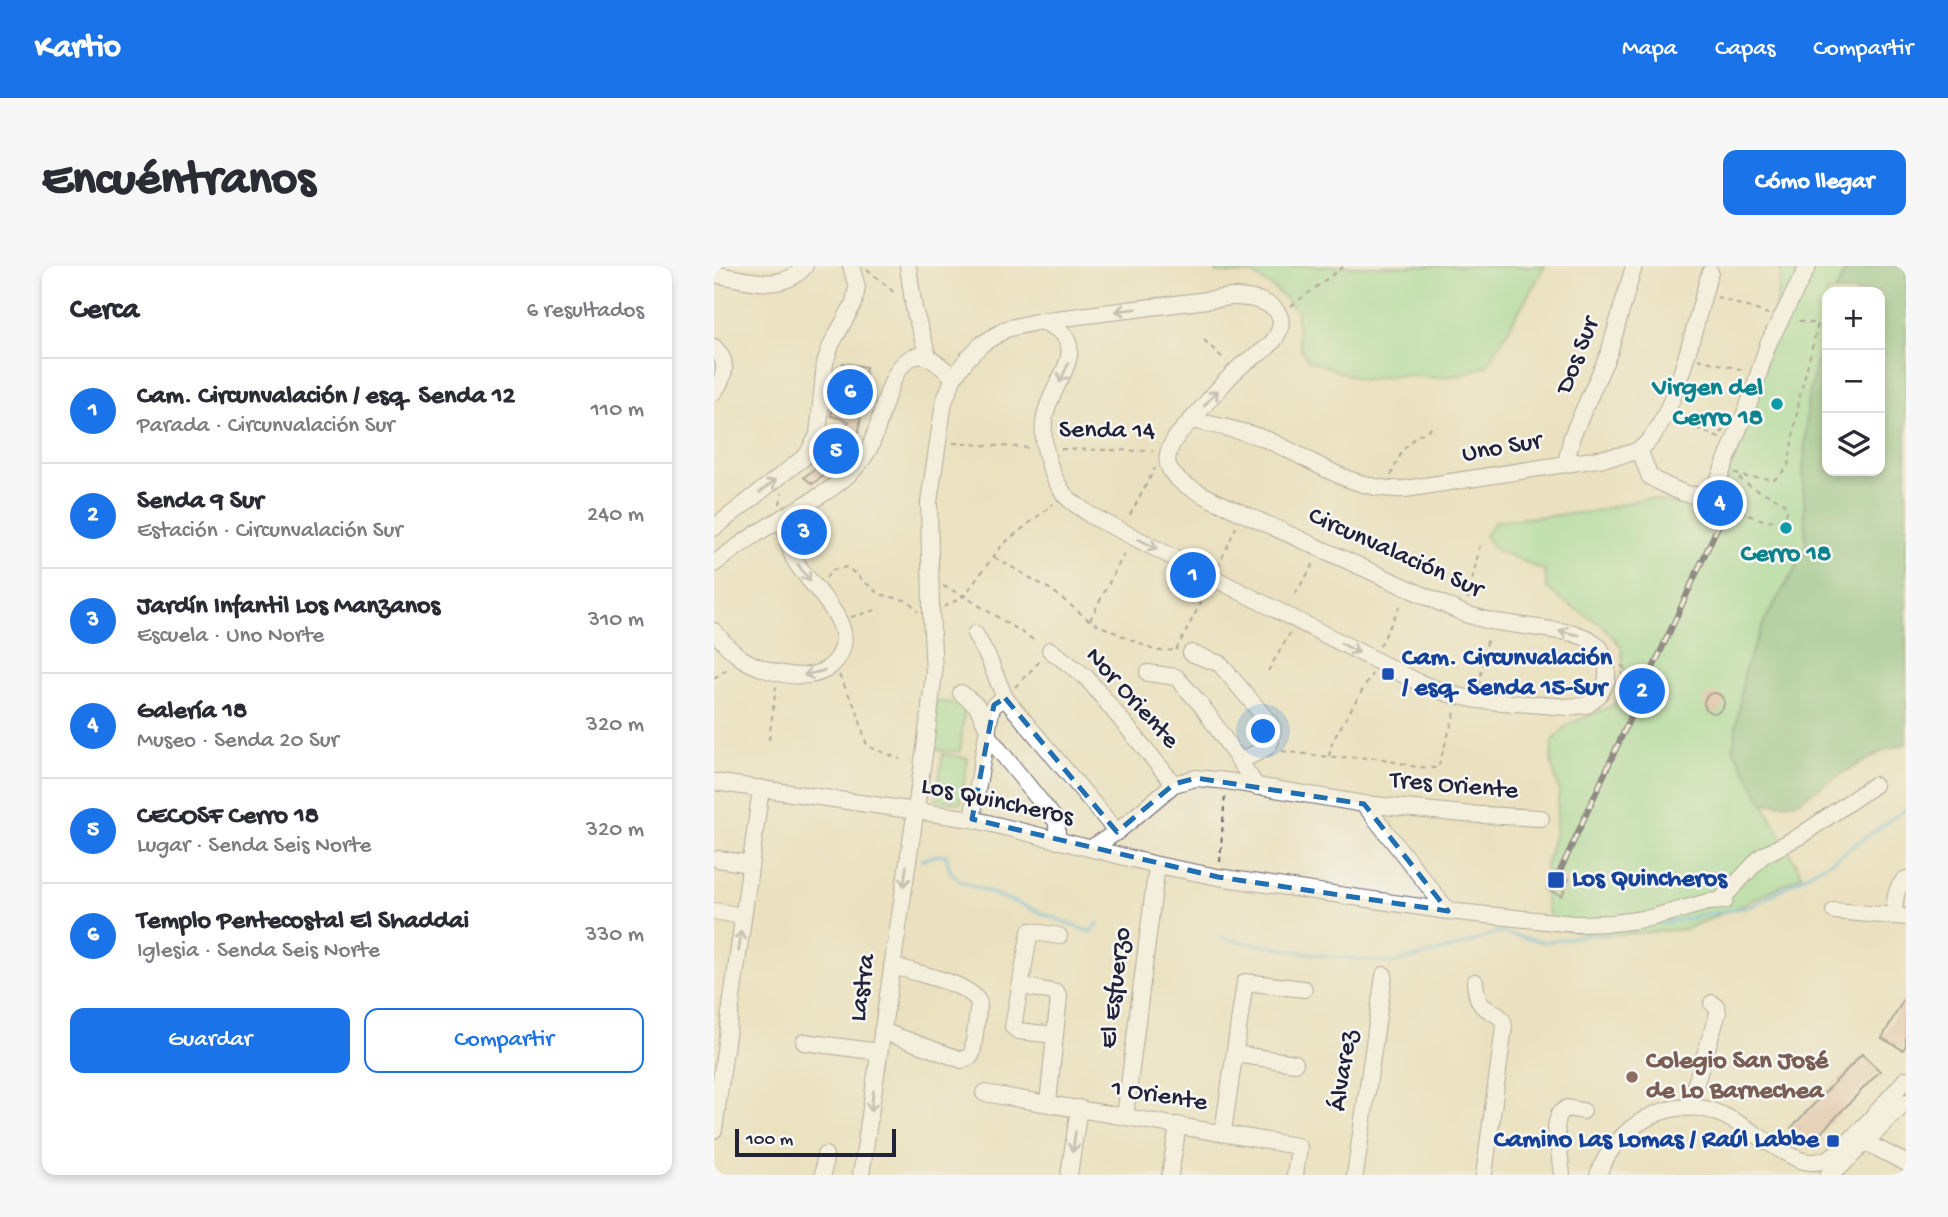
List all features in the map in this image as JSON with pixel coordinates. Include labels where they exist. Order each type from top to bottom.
[{"type":"street","points":[[714,274],[776,283],[789,280],[805,266]]},
{"type":"street","points":[[714,528],[807,455],[818,435],[825,362],[831,345],[854,303],[857,287],[851,266]]},
{"type":"street","points":[[908,266],[914,309],[928,356]]},
{"type":"street","name":"Dos Sur","points":[[1566,463],[1572,436],[1609,353],[1634,266]]},
{"type":"street","points":[[1710,272],[1666,415],[1652,437],[1639,449],[1650,477],[1679,492],[1705,496],[1714,491],[1768,344],[1808,266]]},
{"type":"street","points":[[714,564],[783,517],[822,496],[847,475],[867,454],[877,434],[899,369],[912,357],[928,356],[954,377],[975,351],[998,333],[1014,326],[1231,297],[1259,299],[1273,307],[1280,327],[1274,342],[1236,371],[1176,437],[1169,451]]},
{"type":"street","name":"Circunvalación Sur","points":[[1040,321],[1055,327],[1063,335],[1070,355],[1065,372],[1047,408],[1045,449],[1065,495],[1090,515],[1420,683],[1477,700],[1567,707],[1587,705],[1599,695],[1607,680],[1607,662],[1600,648],[1588,639],[1573,633],[1490,621],[1465,614],[1211,499],[1175,477],[1168,467],[1169,451]]},
{"type":"street","points":[[714,347],[721,355],[725,368],[722,380],[714,392]]},
{"type":"street","name":"Lastra","points":[[861,1175],[934,673],[929,502],[944,402],[954,377]]},
{"type":"street","name":"Uno Sur","points":[[1192,420],[1262,438],[1354,483],[1386,490],[1624,455],[1639,449]]},
{"type":"street","points":[[714,631],[742,658],[778,672],[810,675],[831,667],[843,647],[844,635],[840,621],[794,558],[783,517]]},
{"type":"street","points":[[975,634],[1005,698],[1118,832]]},
{"type":"street","name":"Nor Oriente","points":[[1050,650],[1086,677],[1174,784]]},
{"type":"street","points":[[1184,652],[1220,664],[1273,727],[1273,739],[1267,749],[1241,760]]},
{"type":"street","points":[[1148,673],[1176,677],[1202,706],[1257,787]]},
{"type":"street","points":[[961,693],[977,706],[988,733],[1057,822],[1057,841]]},
{"type":"street","points":[[972,818],[991,711],[1005,698]]},
{"type":"street","name":"Tres Oriente","points":[[1174,784],[1196,778],[1364,804],[1541,818]]},
{"type":"street","name":"Los Quincheros","points":[[714,782],[972,818],[1157,865],[1218,877],[1448,911],[1541,922],[1601,923],[1650,918],[1722,901],[1762,856],[1800,836],[1874,785]]},
{"type":"street","points":[[1091,848],[1118,832],[1174,784]]},
{"type":"street","points":[[714,1130],[761,788]]},
{"type":"street","name":"Tres Oriente","points":[[1364,804],[1448,911]]},
{"type":"street","points":[[718,859],[750,864]]},
{"type":"street","name":"El Esfuerzo","points":[[1125,1116],[1157,865]]},
{"type":"street","points":[[1834,911],[1900,917],[1896,894],[1906,879]]},
{"type":"street","points":[[714,911],[743,916]]},
{"type":"street","points":[[1055,1035],[1015,1030],[1030,931],[1059,936]]},
{"type":"street","points":[[882,1031],[962,1060],[971,1056],[974,1049],[979,1003],[977,997],[965,989],[892,965]]},
{"type":"street","name":"Álvarez","points":[[1355,1175],[1384,975]]},
{"type":"street","points":[[1223,1132],[1245,982],[1304,989]]},
{"type":"street","points":[[1475,982],[1478,999],[1483,1007],[1504,1020],[1484,1175]]},
{"type":"street","points":[[1022,986],[1057,993],[1059,997],[1048,1103]]},
{"type":"street","points":[[1688,1108],[1718,1013],[1717,1007],[1712,1003]]},
{"type":"street","points":[[804,1042],[879,1052]]},
{"type":"street","points":[[1235,1054],[1295,1063]]},
{"type":"street","points":[[1598,1175],[1612,1148],[1631,1128],[1658,1113],[1688,1108],[1721,1114],[1809,1168],[1834,1155],[1906,1079]]},
{"type":"street","name":"1 Oriente","points":[[984,1093],[1297,1146],[1299,1148],[1295,1175]]},
{"type":"street","points":[[1834,1173],[1906,1102]]},
{"type":"street","points":[[1069,1175],[1079,1108]]},
{"type":"street","points":[[1562,1175],[1556,1126],[1559,1114],[1567,1108],[1583,1111]]},
{"type":"street","points":[[1170,1175],[1178,1125]]},
{"type":"street","points":[[1865,1142],[1906,1163]]},
{"type":"street","points":[[823,1175],[825,1155]]},
{"type":"path","points":[[864,266],[914,309]]},
{"type":"path","points":[[1278,315],[1344,266]]},
{"type":"path","points":[[1704,292],[1781,319],[1818,324],[1800,395],[1788,467],[1776,479],[1746,477],[1735,473],[1742,482],[1784,503],[1787,511],[1785,518],[1763,520],[1743,514],[1731,505]]},
{"type":"path","points":[[1204,340],[1236,371]]},
{"type":"path","points":[[1686,356],[1758,373]]},
{"type":"path","points":[[1666,415],[1719,438],[1722,431],[1735,437]]},
{"type":"path","points":[[1386,490],[1399,456],[1414,437],[1435,426]]},
{"type":"path","name":"Senda 14","points":[[937,442],[1045,449],[1169,451]]},
{"type":"path","points":[[1130,515],[1155,468]]},
{"type":"path","points":[[941,609],[964,596],[1002,545],[1065,495]]},
{"type":"path","points":[[993,557],[1053,592],[1090,621],[1156,651],[1184,652],[1213,578],[1243,514]]},
{"type":"path","points":[[1090,621],[1133,537]]},
{"type":"path","points":[[1465,614],[1480,545]]},
{"type":"path","points":[[1295,594],[1323,548]]},
{"type":"path","points":[[818,592],[832,570],[847,567],[879,594],[909,601]]},
{"type":"path","name":"Nor Oriente","points":[[930,580],[964,596],[1050,650],[1005,698]]},
{"type":"path","points":[[1329,757],[1333,740],[1376,661],[1408,588]]},
{"type":"path","points":[[840,621],[876,610]]},
{"type":"path","points":[[1268,671],[1296,621]]},
{"type":"path","points":[[1477,700],[1490,621]]},
{"type":"path","points":[[714,678],[742,658]]},
{"type":"path","points":[[1620,679],[1627,691],[1630,688],[1617,666],[1619,664],[1639,682],[1634,697]]},
{"type":"path","points":[[831,667],[839,675],[857,711],[867,746],[900,759]]},
{"type":"path","points":[[769,740],[778,672]]},
{"type":"path","points":[[1267,749],[1329,757],[1379,758],[1416,767],[1438,768],[1460,697]]},
{"type":"path","points":[[1218,877],[1227,781]]},
{"type":"highlighted area","points":[[1005,698],[1117,832],[1174,784],[1196,778],[1364,804],[1448,911],[1218,877],[972,819],[994,705]]},
{"type":"green space","points":[[1220,266],[1545,266],[1487,366],[1460,375],[1435,378],[1399,375],[1362,380],[1308,360],[1301,349],[1298,336],[1297,311],[1275,289],[1253,274],[1216,273]]},
{"type":"green space","points":[[1769,266],[1848,266],[1838,287],[1822,287],[1822,339],[1808,398],[1803,472],[1806,550],[1765,620],[1733,747],[1802,875],[1686,929],[1602,936],[1555,928],[1548,912],[1542,882],[1555,831],[1559,790],[1551,763],[1552,741],[1567,725],[1614,705],[1625,681],[1621,646],[1602,625],[1564,602],[1547,588],[1545,571],[1495,549],[1485,536],[1495,521],[1590,512],[1647,498],[1686,506],[1719,498],[1747,425],[1770,347],[1781,270]]},
{"type":"green space","points":[[1848,266],[1906,266],[1906,744],[1885,750],[1795,803],[1764,804],[1733,748],[1745,668],[1765,620],[1806,550],[1803,472],[1808,398],[1822,339],[1822,476],[1885,476],[1885,287],[1838,287]]},
{"type":"green space","points":[[935,701],[965,704],[960,752],[930,749]]},
{"type":"green space","points":[[943,754],[968,758],[961,803],[936,800]]},
{"type":"building","points":[[843,363],[866,367],[859,431],[826,474],[812,484],[804,477],[816,468],[849,421],[831,416]]},
{"type":"building","points":[[1720,503],[1734,509],[1728,523],[1714,517]]},
{"type":"building","points":[[1710,693],[1718,693],[1724,703],[1718,713],[1710,713],[1704,707],[1704,699]]},
{"type":"building","points":[[1554,873],[1569,879],[1562,896],[1547,889]]},
{"type":"building","points":[[1906,995],[1906,1045],[1903,1050],[1882,1038]]},
{"type":"building","points":[[1862,1054],[1880,1071],[1809,1145],[1791,1128]]},
{"type":"waterway","points":[[1661,923],[1752,906],[1833,860],[1906,809]]},
{"type":"waterway","points":[[922,860],[946,855],[950,871],[961,881],[1090,932],[1098,923]]},
{"type":"waterway","points":[[1220,938],[1319,955],[1394,963],[1460,946],[1498,932],[1544,942],[1619,930]]},
{"type":"railway","points":[[1556,880],[1724,513]]},
{"type":"place","name":"Templo Pentecostal El Shaddai","points":[[850,392]]},
{"type":"place","name":"Virgen del Cerro 18","points":[[1777,404]]},
{"type":"place","name":"CECOSF Cerro 18","points":[[836,451]]},
{"type":"place","name":"Galería 18","points":[[1720,503]]},
{"type":"place","name":"Cerro 18","points":[[1786,528]]},
{"type":"place","name":"Jardín Infantil Los Manzanos","points":[[804,532]]},
{"type":"place","name":"Cam. Circunvalación / esq. Senda 12","points":[[1193,575]]},
{"type":"place","name":"Cam. Circunvalación / esq. Senda 15-Sur","points":[[1388,674]]},
{"type":"place","name":"Senda 9 Sur","points":[[1642,691]]},
{"type":"place","name":"Los Quincheros","points":[[1556,880]]},
{"type":"place","name":"Colegio San José de Lo Barnechea","points":[[1632,1077]]},
{"type":"place","name":"Camino Las Lomas / Raúl Labbe","points":[[1833,1141]]}]
